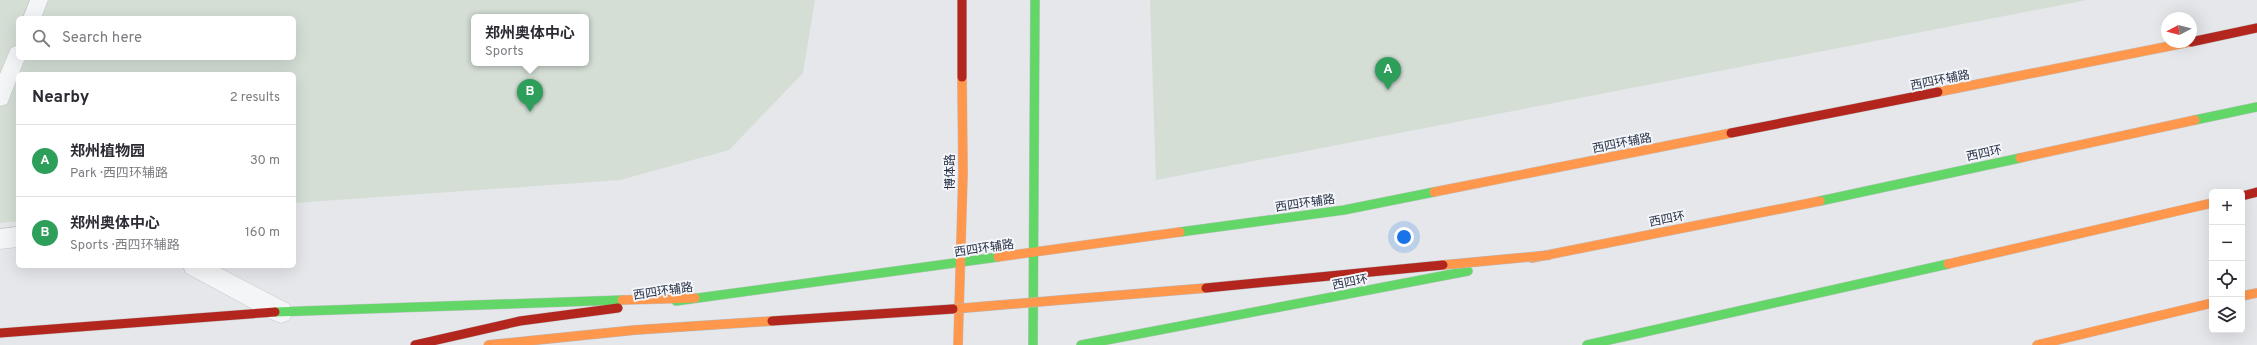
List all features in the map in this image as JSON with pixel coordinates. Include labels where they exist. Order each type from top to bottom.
[{"type":"main road","name":"博体路","points":[[958,345],[963,173],[962,0]]},
{"type":"main road","points":[[1033,345],[1035,0]]},
{"type":"main road","name":"西四环辅路","points":[[2197,41],[2257,28]]},
{"type":"main road","name":"西四环辅路","points":[[415,345],[520,322],[1344,210],[2161,48]]},
{"type":"main road","name":"西四环","points":[[1081,345],[1550,255],[1798,205],[2257,107]]},
{"type":"main road","points":[[2245,195],[2257,192]]},
{"type":"main road","points":[[1587,345],[1838,290],[2209,203]]},
{"type":"main road","points":[[488,345],[643,330],[1078,300],[1550,255]]},
{"type":"main road","points":[[2245,295],[2257,293]]},
{"type":"main road","points":[[0,333],[281,312],[695,298]]},
{"type":"main road","points":[[2036,345],[2209,304]]},
{"type":"street","points":[[0,239],[16,237]]},
{"type":"street","points":[[198,268],[281,312]]},
{"type":"lane","points":[[33,16],[39,0]]},
{"type":"lane","points":[[0,98],[16,57]]},
{"type":"shaded area","points":[[0,0],[815,0],[803,73],[729,150],[620,180],[296,203],[296,72],[16,72],[16,221],[0,223]]},
{"type":"shaded area","points":[[1150,0],[2087,0],[1156,180]]},
{"type":"traffic: fast","points":[[1033,345],[1035,0]]},
{"type":"traffic: fast","points":[[2195,120],[2257,107]]},
{"type":"traffic: fast","points":[[1820,201],[2020,158]]},
{"type":"traffic: fast","points":[[1180,232],[1344,210],[1434,192]]},
{"type":"traffic: fast","points":[[676,301],[998,257]]},
{"type":"traffic: fast","points":[[1587,345],[1948,264]]},
{"type":"traffic: fast","points":[[1081,345],[1468,271]]},
{"type":"traffic: fast","points":[[275,312],[622,300]]},
{"type":"traffic: slow","points":[[1938,92],[2161,48]]},
{"type":"traffic: slow","points":[[958,345],[963,173],[962,77]]},
{"type":"traffic: slow","points":[[2020,158],[2195,120]]},
{"type":"traffic: slow","points":[[1434,192],[1731,133]]},
{"type":"traffic: slow","points":[[1532,258],[1820,201]]},
{"type":"traffic: slow","points":[[1948,264],[2209,204]]},
{"type":"traffic: slow","points":[[998,257],[1180,232]]},
{"type":"traffic: slow","points":[[1443,265],[1550,255]]},
{"type":"traffic: slow","points":[[953,309],[1079,300],[1206,288]]},
{"type":"traffic: slow","points":[[2245,295],[2257,293]]},
{"type":"traffic: slow","points":[[622,300],[695,298]]},
{"type":"traffic: slow","points":[[2037,345],[2209,304]]},
{"type":"traffic: slow","points":[[488,345],[635,330],[772,321]]},
{"type":"traffic: jam","points":[[962,0],[962,77]]},
{"type":"traffic: jam","points":[[2197,41],[2257,28]]},
{"type":"traffic: jam","points":[[1731,133],[1938,92]]},
{"type":"traffic: jam","points":[[2245,195],[2257,192]]},
{"type":"traffic: jam","points":[[1206,288],[1443,265]]},
{"type":"traffic: jam","points":[[415,345],[520,321],[618,308]]},
{"type":"traffic: jam","points":[[772,321],[953,309]]},
{"type":"traffic: jam","points":[[0,333],[275,312]]},
{"type":"place","name":"郑州植物园","points":[[1388,90]]},
{"type":"place","name":"郑州奥体中心","points":[[530,112]]}]
